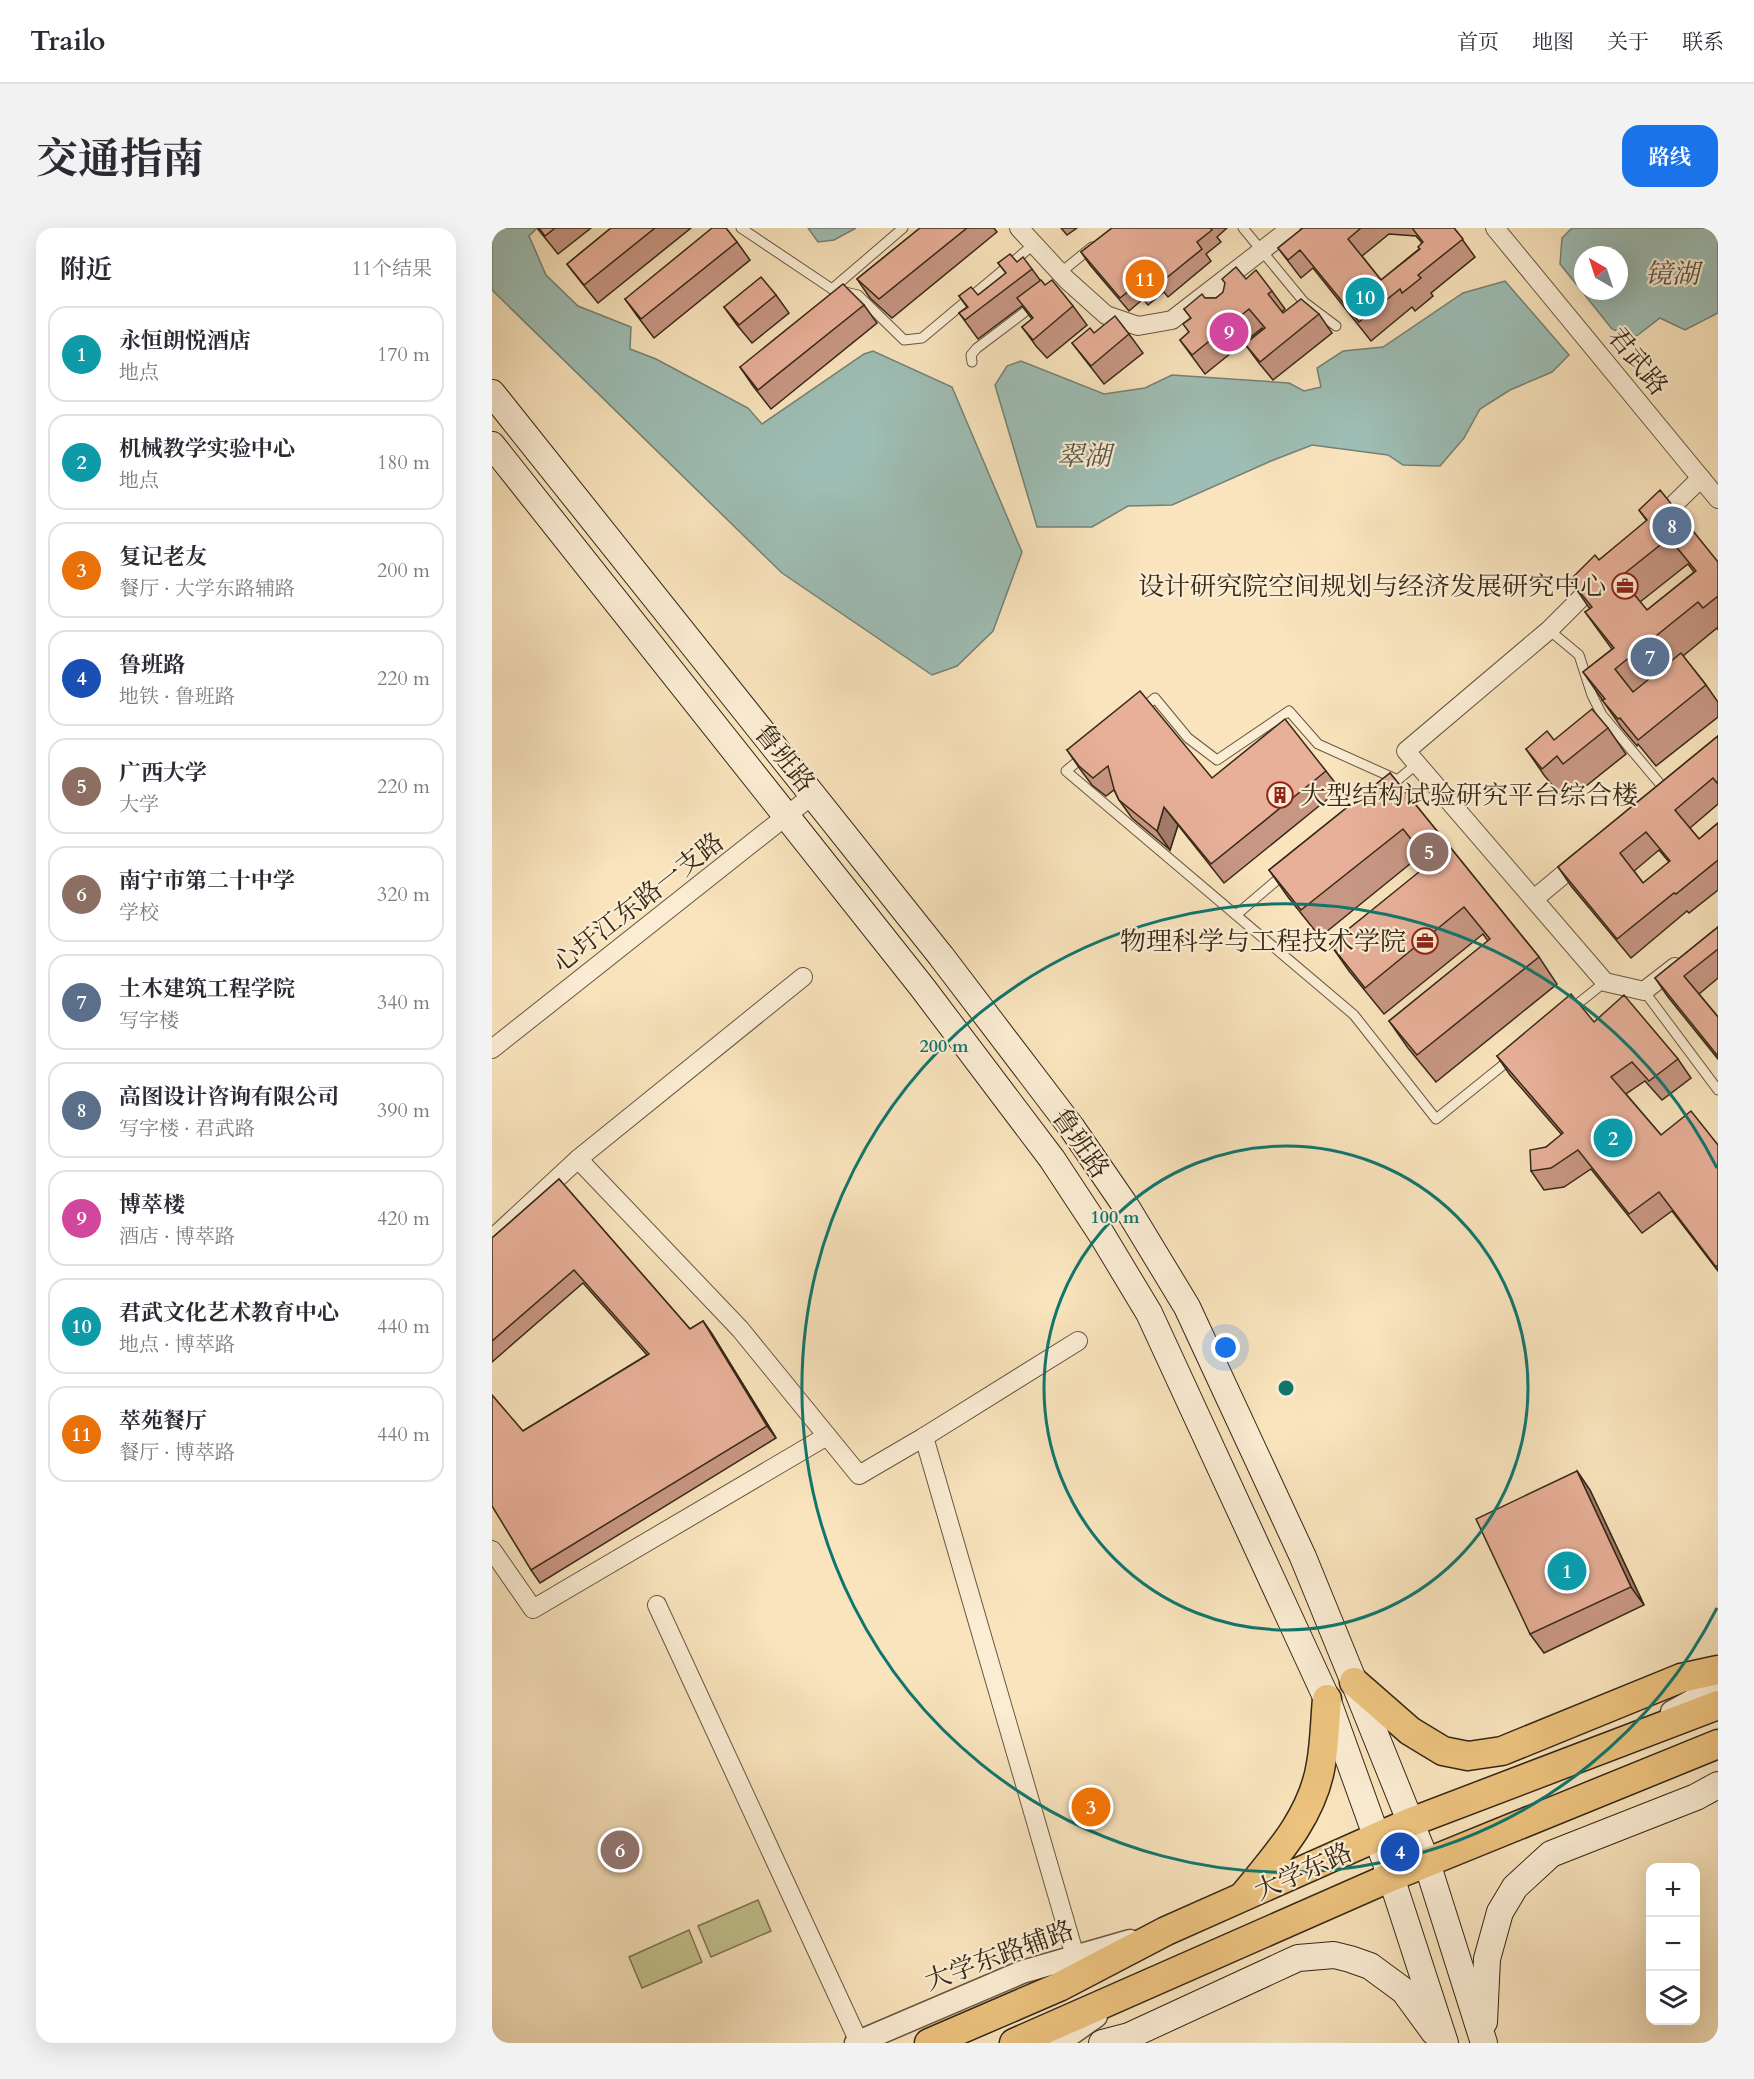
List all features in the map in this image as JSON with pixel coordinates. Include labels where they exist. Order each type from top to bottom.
[{"type":"main road","name":"鲁班路","points":[[492,393],[814,794],[1072,1128],[1133,1218],[1187,1307],[1303,1557],[1411,1822],[1427,1863],[1484,2042]]},
{"type":"main road","name":"鲁班路","points":[[492,445],[922,987],[1052,1159],[1108,1244],[1149,1313],[1327,1699],[1391,1877],[1444,2043]]},
{"type":"main road","points":[[1354,1682],[1410,1731],[1443,1751],[1468,1756],[1502,1750],[1681,1678],[1718,1670]]},
{"type":"main road","points":[[1240,1899],[1284,1846],[1308,1808],[1321,1765],[1327,1699]]},
{"type":"main road","name":"大学东路","points":[[929,2043],[1059,1987],[1166,1931],[1411,1822],[1718,1705]]},
{"type":"main road","name":"大学东路","points":[[1014,2043],[1391,1877],[1718,1744]]},
{"type":"main road","points":[[1484,2042],[1487,1959],[1500,1912],[1515,1887],[1551,1854],[1696,1797],[1718,1785]]},
{"type":"main road","points":[[1102,2043],[1129,2036],[1298,1958],[1334,1955],[1370,1966],[1404,1990],[1444,2043]]},
{"type":"street","points":[[1019,228],[1062,280],[1106,315],[1138,326],[1172,320],[1291,228]]},
{"type":"street","name":"君武路","points":[[1495,228],[1718,499]]},
{"type":"street","points":[[1642,537],[1701,478]]},
{"type":"street","points":[[1608,571],[1549,630],[1406,751],[1605,982],[1644,991],[1690,954]]},
{"type":"street","points":[[1648,805],[1683,776]]},
{"type":"street","name":"心圩江东路一支路","points":[[492,1049],[814,794]]},
{"type":"street","points":[[1534,899],[1595,849]]},
{"type":"street","points":[[492,1239],[578,1159],[803,977]]},
{"type":"street","points":[[578,1159],[740,1329],[858,1475],[924,1437],[1078,1341]]},
{"type":"street","points":[[492,1550],[533,1609],[827,1436]]},
{"type":"street","points":[[924,1437],[1075,1956]]},
{"type":"street","points":[[657,1605],[857,2042]]},
{"type":"street","points":[[1621,1742],[1718,1686]]},
{"type":"street","points":[[1634,1779],[1718,1757]]},
{"type":"street","name":"大学东路辅路","points":[[857,2042],[1022,1972],[1166,1931]]},
{"type":"street","points":[[1058,2043],[1121,1997]]},
{"type":"lane","points":[[741,228],[832,289],[858,295],[904,340],[922,338],[1033,245]]},
{"type":"lane","points":[[832,289],[903,228]]},
{"type":"lane","points":[[1243,228],[1304,302],[1336,326]]},
{"type":"lane","points":[[1062,280],[1096,243]]},
{"type":"lane","points":[[972,362],[971,355],[978,348],[1040,300]]},
{"type":"lane","points":[[1549,630],[1579,655],[1592,695],[1602,715],[1666,791]]},
{"type":"lane","points":[[1137,713],[1155,698],[1188,738],[1217,760],[1289,711],[1318,744],[1398,780]]},
{"type":"lane","points":[[1093,749],[1066,771],[1354,1016],[1437,1119],[1516,1054]]},
{"type":"lane","points":[[1389,787],[1418,763]]},
{"type":"lane","points":[[1236,915],[1290,870]]},
{"type":"lane","points":[[1561,1018],[1605,982]]},
{"type":"lane","points":[[1644,991],[1718,1090]]},
{"type":"green space","points":[[758,1900],[771,1931],[711,1957],[698,1926]]},
{"type":"green space","points":[[689,1930],[702,1962],[642,1988],[629,1957]]},
{"type":"water","points":[[492,228],[537,228],[529,236],[546,275],[578,306],[631,327],[630,349],[656,359],[748,408],[762,424],[864,354],[873,351],[952,387],[1022,552],[993,631],[957,666],[932,675],[782,573],[492,290]]},
{"type":"water","points":[[808,228],[856,228],[834,240],[818,242]]},
{"type":"water","name":"镜湖","points":[[1572,228],[1713,228],[1718,234],[1718,313],[1685,330],[1660,318],[1634,338],[1612,329],[1589,300],[1628,300],[1628,246],[1574,246],[1574,282],[1560,264],[1562,238]]},
{"type":"water","name":"翠湖","points":[[1505,281],[1569,355],[1552,372],[1510,390],[1480,409],[1464,438],[1440,466],[1403,465],[1388,455],[1312,445],[1172,505],[1128,506],[1092,527],[1037,527],[995,385],[1007,366],[1021,361],[1104,394],[1145,388],[1172,375],[1289,383],[1304,391],[1321,387],[1317,368],[1343,351],[1383,347],[1463,293]]},
{"type":"building","points":[[539,228],[555,228],[545,236]]},
{"type":"building","points":[[611,228],[655,228],[584,285],[567,264]]},
{"type":"building","points":[[712,228],[726,228],[737,242],[641,319],[625,299]]},
{"type":"building","points":[[920,228],[967,228],[879,299],[857,279]]},
{"type":"building","points":[[1112,228],[1210,228],[1212,230],[1197,242],[1202,249],[1159,284],[1155,279],[1139,292],[1134,287],[1120,298],[1081,252]]},
{"type":"building","points":[[1303,228],[1361,228],[1348,239],[1381,280],[1420,249],[1418,247],[1423,242],[1412,228],[1454,228],[1463,239],[1418,275],[1421,278],[1402,293],[1400,289],[1359,322],[1300,250],[1288,260],[1278,248]]},
{"type":"building","points":[[1010,254],[1017,262],[1023,257],[1032,269],[965,320],[959,313],[968,307],[959,296],[971,287],[978,295],[1006,273],[998,263]]},
{"type":"building","points":[[1236,267],[1246,279],[1256,270],[1272,291],[1268,294],[1283,313],[1301,299],[1319,314],[1260,362],[1245,344],[1265,328],[1249,309],[1192,355],[1180,340],[1189,332],[1183,324],[1191,318],[1184,309],[1202,294],[1205,298],[1216,298],[1223,292],[1225,283],[1222,279]]},
{"type":"building","points":[[761,277],[776,295],[739,325],[724,307]]},
{"type":"building","points":[[1041,280],[1045,285],[1052,280],[1073,306],[1033,340],[1022,327],[1033,318],[1017,298]]},
{"type":"building","points":[[843,284],[864,305],[758,390],[740,367]]},
{"type":"building","points":[[1115,316],[1129,334],[1091,366],[1072,343],[1090,328],[1094,333]]},
{"type":"building","points":[[1660,490],[1718,562],[1718,596],[1703,608],[1698,602],[1615,669],[1633,692],[1681,653],[1706,685],[1638,740],[1602,700],[1605,699],[1583,672],[1614,648],[1585,612],[1592,607],[1570,580],[1595,555],[1599,560],[1647,520],[1639,510]],"holes":[[[1669,538],[1696,571],[1647,610],[1620,577]]]},
{"type":"building","name":"大型结构试验研究平台综合楼","points":[[1140,691],[1212,778],[1285,719],[1326,771],[1211,864],[1164,807],[1157,831],[1119,800],[1108,766],[1093,778],[1079,766],[1067,750]]},
{"type":"building","points":[[1592,709],[1608,728],[1563,764],[1557,756],[1542,769],[1526,749],[1547,731],[1554,740]]},
{"type":"building","points":[[1718,736],[1718,784],[1713,778],[1675,810],[1699,839],[1718,823],[1718,860],[1617,939],[1558,867]],"holes":[[[1646,832],[1670,861],[1643,883],[1620,853]]]},
{"type":"building","points":[[1390,773],[1539,957],[1417,1055],[1389,1021],[1490,939],[1464,907],[1365,988],[1330,944],[1430,863],[1403,829],[1301,910],[1269,870]]},
{"type":"building","points":[[1718,927],[1718,949],[1684,976],[1718,1017],[1717,1055],[1655,978]]},
{"type":"building","points":[[1571,994],[1594,1022],[1624,995],[1678,1059],[1649,1081],[1632,1062],[1611,1077],[1661,1135],[1691,1111],[1718,1145],[1718,1265],[1716,1267],[1659,1192],[1629,1214],[1578,1150],[1551,1168],[1531,1171],[1530,1150],[1546,1147],[1563,1133],[1497,1056]]},
{"type":"building","points":[[559,1179],[690,1329],[703,1321],[767,1426],[531,1570],[492,1506],[492,1395],[523,1431],[649,1354],[574,1270],[492,1341],[492,1238]]},
{"type":"building","points":[[1577,1471],[1631,1587],[1530,1634],[1476,1519]]},
{"type":"place","name":"萃苑餐厅","points":[[1145,279]]},
{"type":"place","name":"君武文化艺术教育中心","points":[[1365,297]]},
{"type":"place","name":"博萃楼","points":[[1229,332]]},
{"type":"place","name":"高图设计咨询有限公司","points":[[1672,526]]},
{"type":"place","name":"设计研究院空间规划与经济发展研究中心","points":[[1625,586]]},
{"type":"place","name":"土木建筑工程学院","points":[[1650,657]]},
{"type":"place","name":"大型结构试验研究平台综合楼","points":[[1280,795]]},
{"type":"place","name":"广西大学","points":[[1429,852]]},
{"type":"place","name":"物理科学与工程技术学院","points":[[1425,941]]},
{"type":"place","name":"机械教学实验中心","points":[[1613,1138]]},
{"type":"place","name":"永恒朗悦酒店","points":[[1567,1571]]},
{"type":"place","name":"复记老友","points":[[1091,1807]]},
{"type":"place","name":"南宁市第二十中学","points":[[620,1850]]},
{"type":"place","name":"鲁班路","points":[[1400,1852]]}]
